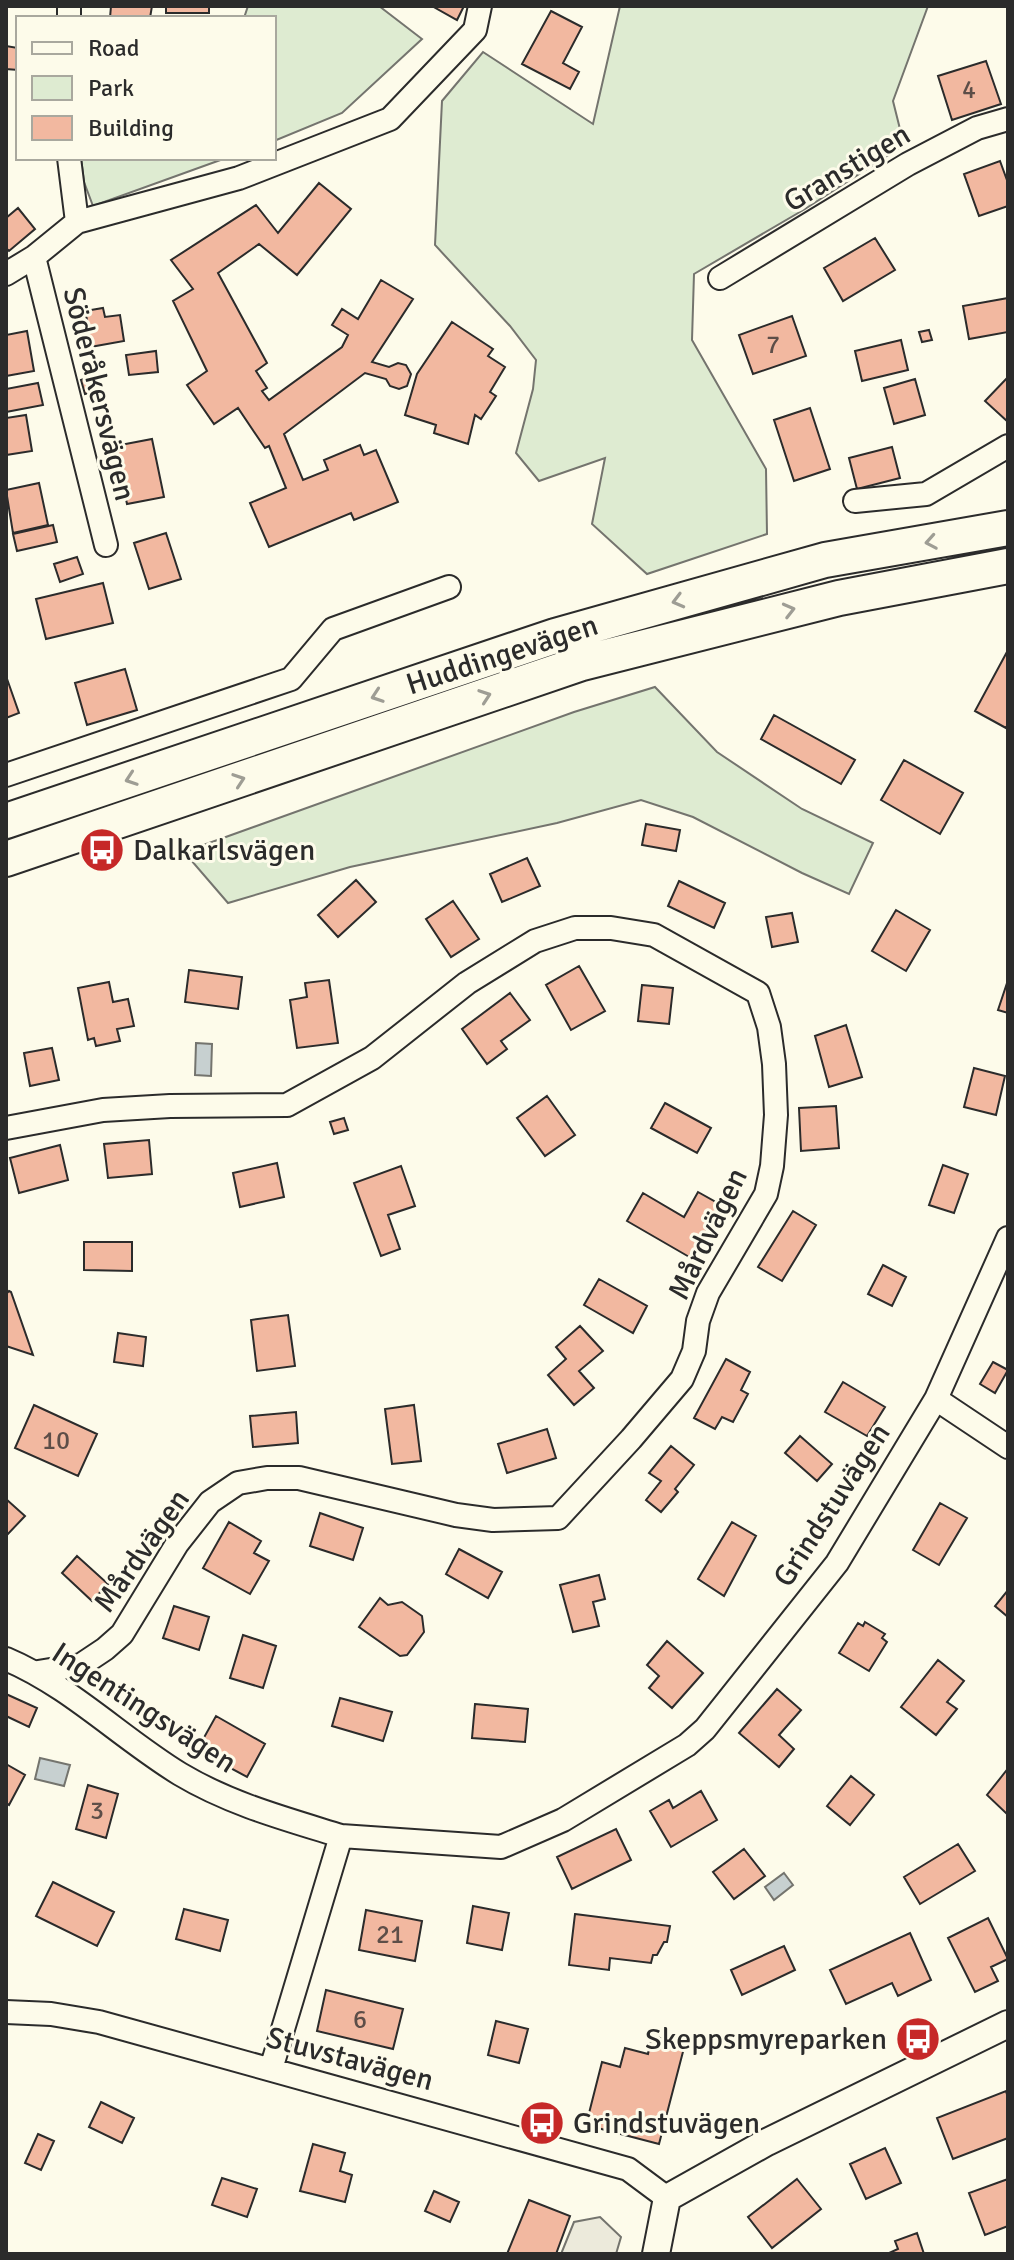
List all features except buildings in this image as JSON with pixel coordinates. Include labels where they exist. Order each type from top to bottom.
[{"type":"main road","name":"Huddingevägen","points":[[6,821],[555,636],[825,560],[1008,528]]},
{"type":"main road","name":"Huddingevägen","points":[[6,859],[582,663],[839,598],[1008,566]]},
{"type":"street","points":[[69,160],[77,222],[239,178],[390,119],[475,30],[480,6]]},
{"type":"street","name":"Granstigen","points":[[720,278],[908,164],[977,128],[1008,119]]},
{"type":"street","name":"Söderåkersvägen","points":[[6,274],[34,257],[77,222]]},
{"type":"street","name":"Söderåkersvägen","points":[[34,257],[106,545]]},
{"type":"street","points":[[855,501],[926,494],[1008,446]]},
{"type":"street","points":[[6,775],[291,679],[333,629],[449,587]]},
{"type":"street","name":"Mårdvägen","points":[[6,1128],[103,1110],[287,1105],[372,1058],[467,983],[535,941],[575,928],[611,928],[654,935],[758,993],[769,1027],[774,1064],[776,1115],[772,1166],[766,1194],[708,1293],[698,1321],[689,1365],[682,1379],[631,1439],[558,1518],[493,1520],[456,1515],[299,1478],[267,1478],[238,1483],[210,1502],[177,1544],[122,1634],[81,1665],[38,1672]]},
{"type":"street","name":"Grindstuvägen","points":[[341,1836],[501,1847],[563,1820],[687,1745],[705,1729],[837,1563],[936,1399],[1008,1238]]},
{"type":"street","points":[[936,1399],[1008,1447]]},
{"type":"street","name":"Ingentingsvägen","points":[[6,1659],[38,1672],[182,1775],[243,1805],[341,1836]]},
{"type":"street","points":[[271,2069],[341,1836]]},
{"type":"street","name":"Stuvstavägen","points":[[6,2011],[99,2022],[628,2169],[667,2198]]},
{"type":"street","points":[[656,2254],[667,2198],[774,2138],[1008,2024]]},
{"type":"green space","points":[[248,6],[379,6],[422,39],[342,113],[276,140],[276,16],[245,16]]},
{"type":"green space","points":[[620,6],[928,6],[893,101],[904,145],[805,209],[694,274],[692,340],[766,469],[767,534],[647,574],[592,524],[605,458],[539,481],[516,453],[533,389],[536,360],[510,326],[435,245],[442,101],[483,52],[593,124]]},
{"type":"green space","points":[[81,160],[220,160],[93,206],[84,182]]},
{"type":"green space","points":[[655,687],[717,752],[802,809],[873,843],[849,894],[693,817],[641,800],[557,823],[350,867],[228,903],[184,852],[574,712]]},
{"type":"shaded area","points":[[196,1043],[212,1044],[211,1076],[195,1075]]},
{"type":"shaded area","points":[[40,1758],[70,1765],[64,1786],[35,1779]]},
{"type":"shaded area","points":[[784,1873],[793,1885],[774,1900],[765,1887]]},
{"type":"shaded area","points":[[600,2217],[621,2237],[616,2254],[561,2254],[574,2222]]},
{"type":"place","name":"Dalkarlsvägen","points":[[102,850]]},
{"type":"place","name":"Skeppsmyreparken","points":[[918,2039]]},
{"type":"place","name":"Grindstuvägen","points":[[542,2123]]}]
